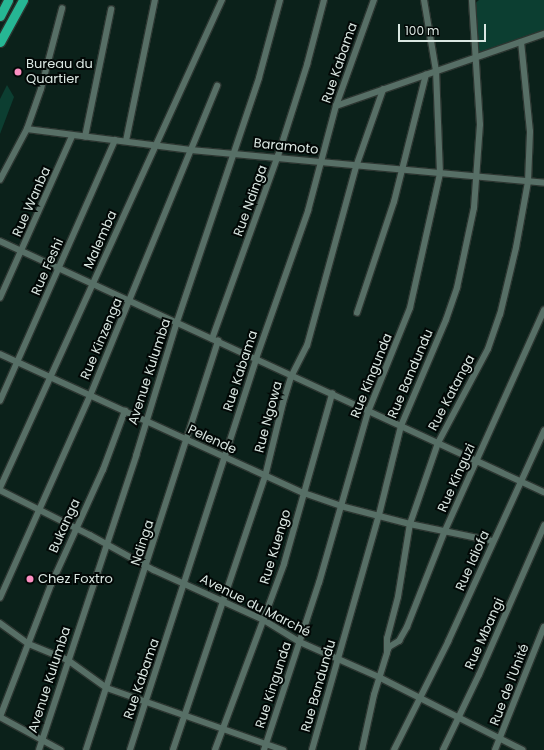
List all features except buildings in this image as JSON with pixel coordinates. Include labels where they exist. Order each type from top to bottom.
[{"type":"highway","points":[[0,16],[8,0]]},
{"type":"highway","points":[[0,42],[23,0]]},
{"type":"street","points":[[126,141],[155,0]]},
{"type":"street","name":"Malemba","points":[[0,489],[52,378],[222,0]]},
{"type":"street","name":"Avenue Kulumba","points":[[39,750],[107,544],[177,322],[259,78],[280,0]]},
{"type":"street","name":"Rue Ndinga","points":[[215,340],[278,156],[307,65],[324,0]]},
{"type":"street","name":"Rue Kabama","points":[[130,750],[185,584],[256,359],[308,211],[320,161],[336,106],[374,0]]},
{"type":"street","name":"Rue Kingunda","points":[[265,747],[300,642],[368,412],[410,308],[440,174],[436,71],[424,0]]},
{"type":"street","name":"Rue Bandundu","points":[[312,750],[379,515],[401,426],[435,349],[457,288],[474,208],[480,126],[472,0]]},
{"type":"street","points":[[0,180],[27,129],[41,89],[62,9]]},
{"type":"street","points":[[85,137],[111,10]]},
{"type":"street","points":[[336,106],[544,34]]},
{"type":"street","name":"Rue Katanga","points":[[362,750],[379,677],[387,653],[387,639],[398,597],[410,524],[438,443],[480,365],[500,315],[516,248],[528,182],[530,132],[521,42]]},
{"type":"street","points":[[357,313],[402,171],[426,75]]},
{"type":"street","name":"Rue Kinzenga","points":[[0,598],[90,396],[217,86]]},
{"type":"street","name":"Rue Ngowa","points":[[173,750],[183,715],[224,602],[265,477],[275,429],[291,377],[307,346],[356,167],[383,90]]},
{"type":"street","name":"Baramoto","points":[[27,129],[72,136],[126,141],[191,150],[278,156],[356,167],[544,183]]},
{"type":"street","name":"Rue Wanba","points":[[0,298],[72,136]]},
{"type":"street","name":"Rue Feshi","points":[[0,402],[115,140]]},
{"type":"street","points":[[0,241],[130,300],[291,377],[332,394],[476,462],[544,492]]},
{"type":"street","name":"Rue Kinguzi","points":[[387,653],[389,647],[399,641],[407,627],[444,533],[544,310]]},
{"type":"street","name":"Ndinga","points":[[86,750],[188,441],[215,340]]},
{"type":"street","name":"Pelende","points":[[0,354],[146,420],[225,459],[304,493],[341,506],[444,533],[494,542]]},
{"type":"street","name":"Rue Kuengo","points":[[215,750],[284,564],[332,394]]},
{"type":"street","name":"Bukanga","points":[[0,717],[76,529],[103,470],[124,411]]},
{"type":"street","name":"Rue Idiofa","points":[[394,750],[418,698],[448,642],[544,431]]},
{"type":"street","name":"Avenue du Marché","points":[[0,489],[148,566],[264,620],[300,642],[379,677],[523,750]]},
{"type":"street","name":"Rue Mbangi","points":[[443,750],[544,526]]},
{"type":"street","points":[[0,623],[29,644],[68,660],[107,688],[222,729],[265,747],[283,750]]},
{"type":"street","name":"Rue de l'Unité","points":[[495,750],[544,627]]},
{"type":"street","points":[[0,717],[42,742],[60,750]]},
{"type":"green space","points":[[479,0],[544,0],[544,33],[476,58],[472,6]]},
{"type":"green space","points":[[7,85],[14,97],[0,134],[0,99]]},
{"type":"place","name":"Bureau du Quartier","points":[[18,72]]},
{"type":"place","name":"Chez Foxtro","points":[[30,579]]}]
